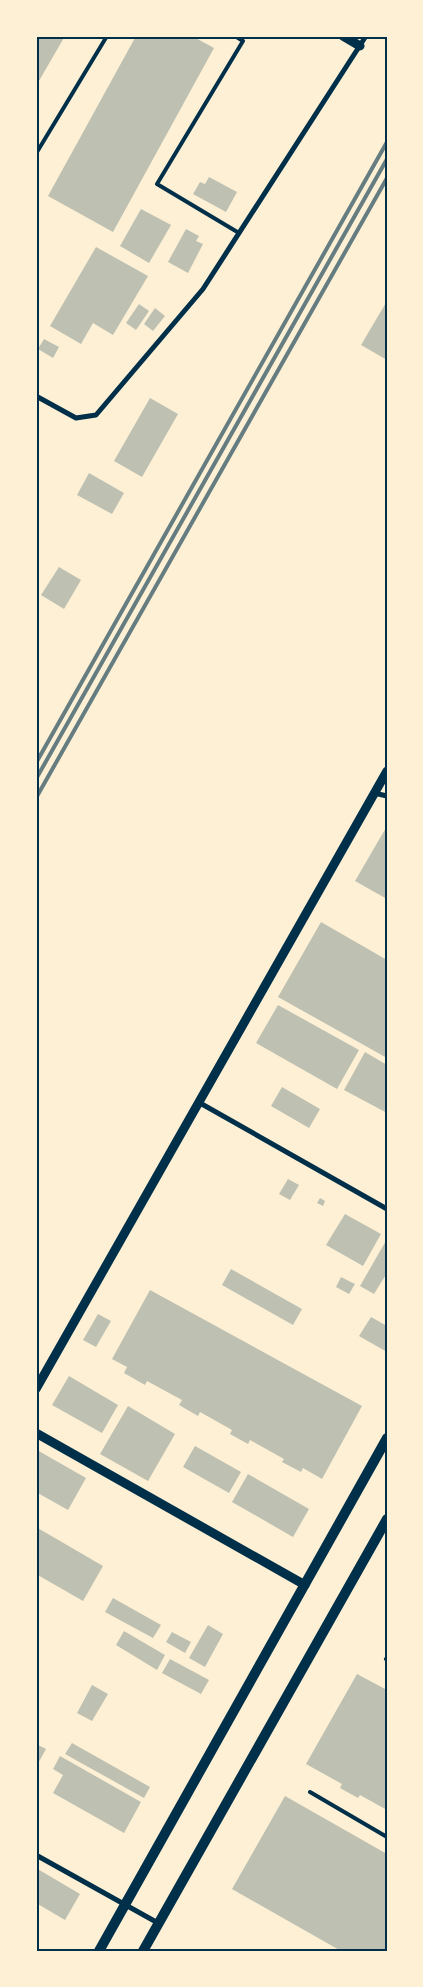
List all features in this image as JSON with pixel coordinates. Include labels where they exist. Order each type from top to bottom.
[{"type":"main road","points":[[99,1951],[387,1438]]},
{"type":"main road","points":[[143,1951],[387,1519]]},
{"type":"street","points":[[343,36],[360,46]]},
{"type":"street","points":[[36,396],[76,418],[96,415],[203,289],[366,36]]},
{"type":"street","points":[[36,1389],[387,771]]},
{"type":"street","points":[[374,793],[387,796]]},
{"type":"street","points":[[200,1103],[387,1209]]},
{"type":"street","points":[[36,1433],[305,1585]]},
{"type":"street","points":[[36,1855],[158,1923]]},
{"type":"lane","points":[[37,152],[107,36]]},
{"type":"lane","points":[[235,36],[243,41],[157,184],[240,233]]},
{"type":"lane","points":[[310,1792],[387,1837]]},
{"type":"building","points":[[36,36],[65,36],[36,86]]},
{"type":"building","points":[[136,36],[192,36],[214,48],[113,232],[48,196]]},
{"type":"building","points":[[209,177],[237,192],[226,212],[193,194],[200,182],[205,184]]},
{"type":"building","points":[[141,209],[171,225],[149,263],[120,246]]},
{"type":"building","points":[[186,229],[199,236],[196,241],[203,244],[188,273],[168,262]]},
{"type":"building","points":[[96,247],[148,276],[113,335],[93,323],[81,344],[50,326]]},
{"type":"building","points":[[387,301],[387,360],[361,345]]},
{"type":"building","points":[[139,304],[149,311],[136,330],[126,323]]},
{"type":"building","points":[[155,308],[165,316],[153,331],[144,324]]},
{"type":"building","points":[[44,339],[59,347],[53,358],[38,349]]},
{"type":"building","points":[[150,398],[178,414],[142,477],[114,461]]},
{"type":"building","points":[[89,473],[124,493],[112,514],[77,495]]},
{"type":"building","points":[[59,567],[81,580],[64,609],[41,595]]},
{"type":"building","points":[[387,826],[387,899],[355,881]]},
{"type":"building","points":[[321,922],[387,960],[387,1058],[278,997]]},
{"type":"building","points":[[278,1005],[359,1050],[337,1089],[256,1043]]},
{"type":"building","points":[[365,1052],[387,1065],[387,1113],[344,1090]]},
{"type":"building","points":[[282,1087],[320,1109],[309,1128],[271,1106]]},
{"type":"building","points":[[288,1179],[299,1185],[290,1200],[279,1194]]},
{"type":"building","points":[[320,1198],[325,1201],[323,1206],[317,1203]]},
{"type":"building","points":[[345,1214],[381,1234],[363,1266],[326,1245]]},
{"type":"building","points":[[387,1239],[387,1273],[374,1294],[360,1286]]},
{"type":"building","points":[[231,1269],[302,1309],[293,1325],[222,1285]]},
{"type":"building","points":[[341,1277],[355,1284],[349,1294],[336,1287]]},
{"type":"building","points":[[150,1290],[362,1406],[322,1479],[303,1468],[301,1472],[282,1462],[284,1459],[250,1440],[248,1444],[230,1434],[232,1430],[200,1412],[198,1416],[179,1405],[182,1400],[147,1381],[145,1385],[124,1373],[127,1367],[112,1359]]},
{"type":"building","points":[[98,1314],[111,1321],[96,1347],[83,1340]]},
{"type":"building","points":[[371,1317],[387,1326],[387,1352],[359,1336]]},
{"type":"building","points":[[69,1376],[118,1405],[102,1433],[52,1405]]},
{"type":"building","points":[[128,1406],[175,1434],[148,1481],[100,1454]]},
{"type":"building","points":[[195,1446],[241,1472],[229,1493],[183,1467]]},
{"type":"building","points":[[37,1450],[86,1478],[68,1510],[36,1492]]},
{"type":"building","points":[[248,1474],[309,1509],[293,1537],[232,1502]]},
{"type":"building","points":[[36,1527],[103,1566],[83,1601],[36,1574]]},
{"type":"building","points":[[113,1598],[161,1625],[153,1638],[105,1612]]},
{"type":"building","points":[[208,1625],[223,1634],[205,1667],[189,1658]]},
{"type":"building","points":[[124,1631],[165,1655],[157,1670],[116,1645]]},
{"type":"building","points":[[172,1632],[191,1642],[185,1653],[166,1642]]},
{"type":"building","points":[[170,1659],[209,1680],[201,1694],[162,1673]]},
{"type":"building","points":[[357,1674],[387,1690],[387,1810],[360,1795],[358,1798],[340,1788],[342,1784],[306,1764]]},
{"type":"building","points":[[92,1685],[108,1694],[92,1721],[77,1713]]},
{"type":"building","points":[[72,1743],[150,1787],[144,1798],[65,1754]]},
{"type":"building","points":[[36,1744],[46,1749],[36,1767]]},
{"type":"building","points":[[60,1756],[141,1802],[124,1833],[53,1793],[63,1775],[53,1769]]},
{"type":"building","points":[[285,1796],[387,1854],[387,1951],[341,1951],[232,1889]]},
{"type":"building","points":[[36,1868],[80,1894],[65,1920],[36,1903]]},
{"type":"railway","points":[[36,763],[387,142]]},
{"type":"railway","points":[[36,779],[387,159]]},
{"type":"railway","points":[[36,798],[387,178]]}]
